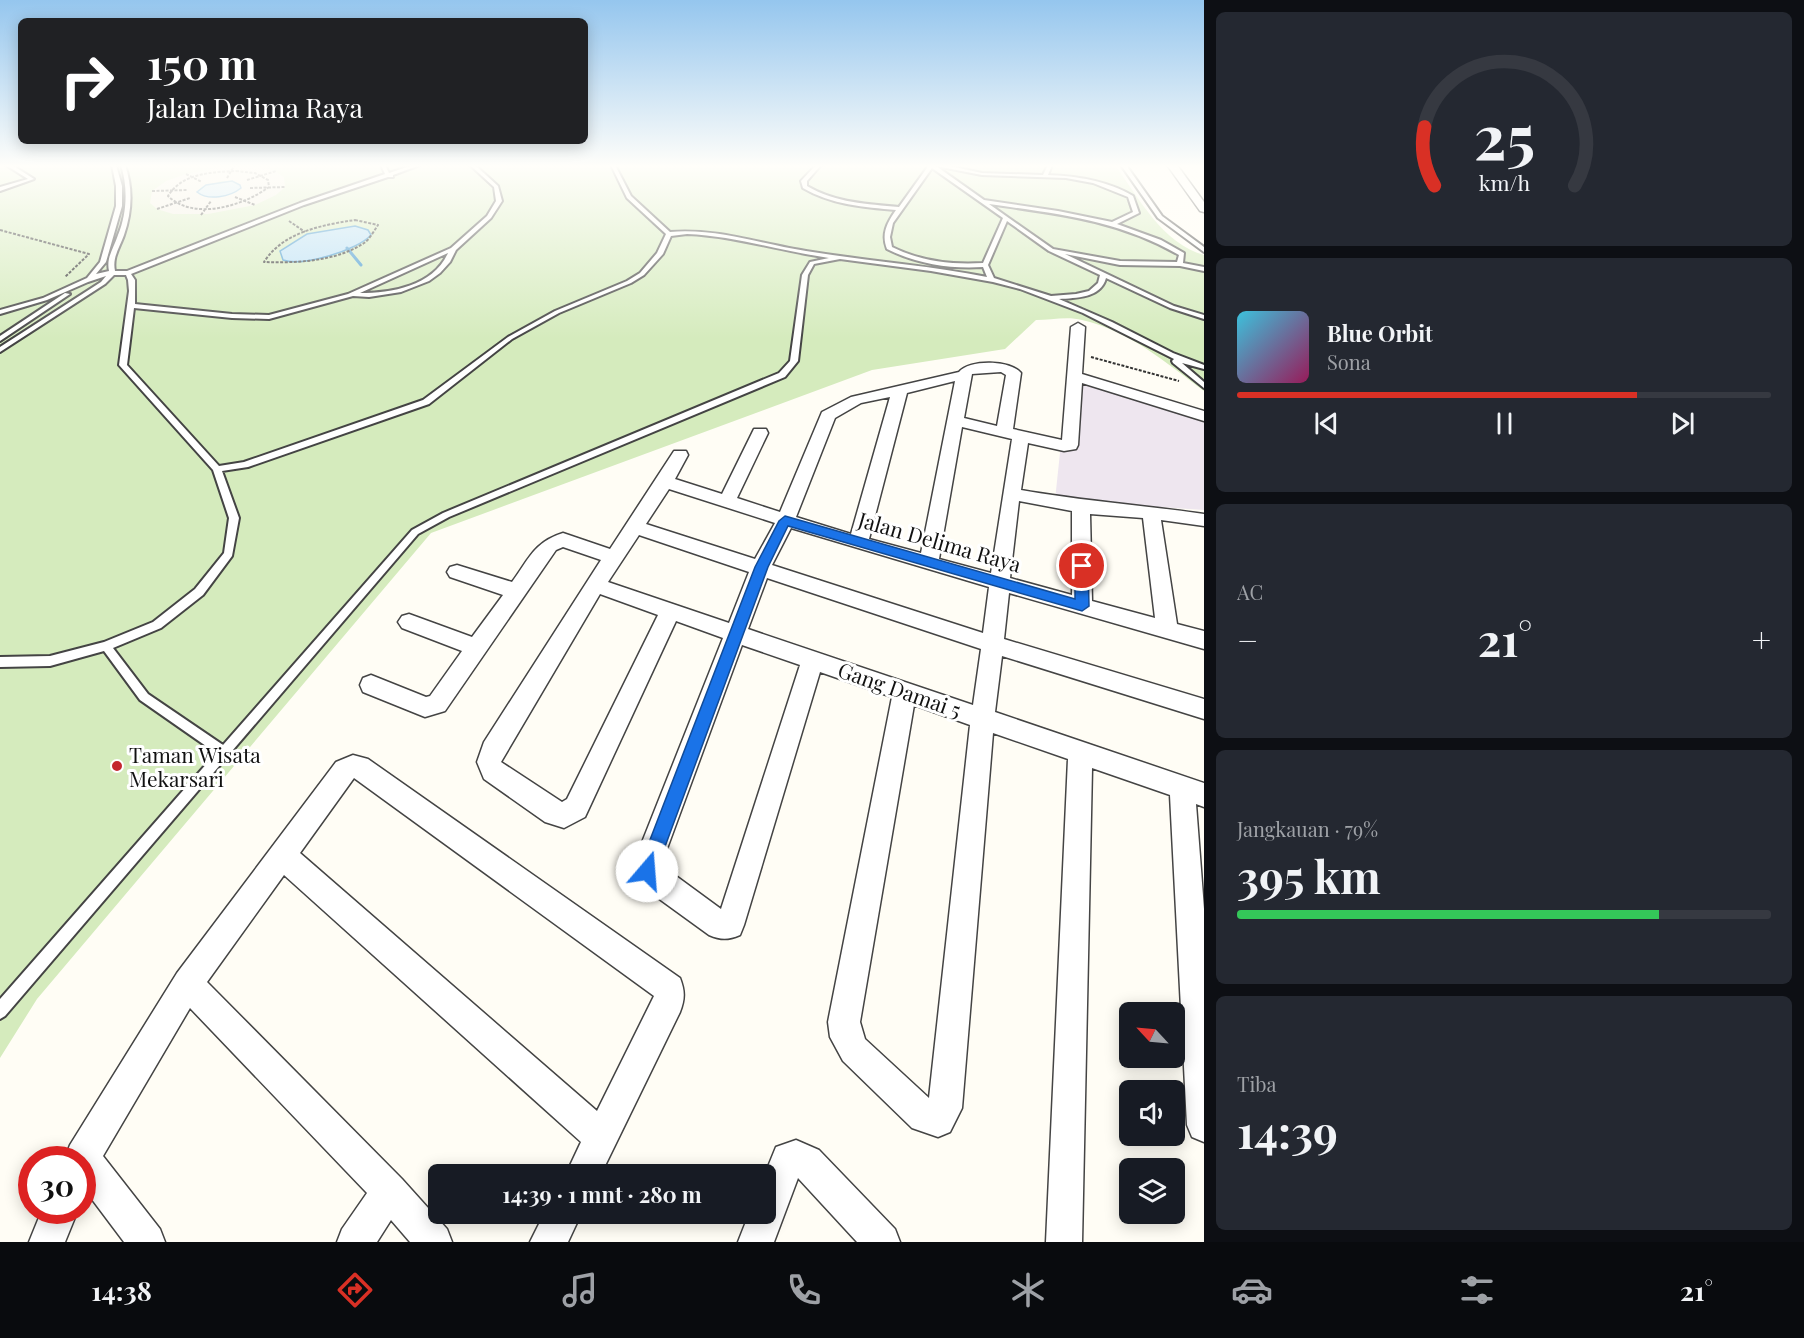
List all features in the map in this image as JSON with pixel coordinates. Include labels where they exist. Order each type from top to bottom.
[{"type":"street","points":[[956,421],[1064,446],[1070,445],[1078,327]]},
{"type":"street","points":[[905,691],[844,1022],[846,1037],[854,1050],[924,1116],[938,1120],[945,1108],[983,717],[994,645],[1011,494],[1014,373],[1004,368],[989,367],[968,370],[964,375],[929,562]]},
{"type":"street","points":[[813,658],[730,925],[724,927],[647,871],[761,567],[785,521],[828,415],[856,400],[964,375]]},
{"type":"street","points":[[1073,376],[1204,416]]},
{"type":"street","points":[[858,543],[900,390]]},
{"type":"street","points":[[727,501],[760,433]]},
{"type":"street","points":[[670,612],[576,808],[564,815],[554,813],[493,771],[489,762],[493,750],[595,585],[665,482],[680,455]]},
{"type":"street","name":"Jalan Delima Raya","points":[[665,482],[858,543],[1204,640]]},
{"type":"street","points":[[1011,494],[1081,507],[1151,512],[1204,520]]},
{"type":"street","points":[[1081,507],[1082,606]]},
{"type":"street","points":[[1151,512],[1167,630]]},
{"type":"street","points":[[634,526],[994,645],[1204,709]]},
{"type":"street","points":[[371,685],[425,707],[432,707],[437,704],[549,545],[563,540],[613,557]]},
{"type":"street","points":[[457,572],[515,591]]},
{"type":"street","name":"Gang Damai 5","points":[[595,585],[813,658],[1193,791]]},
{"type":"street","points":[[409,622],[476,647]]},
{"type":"street","points":[[1064,1242],[1080,753]]},
{"type":"street","points":[[89,1146],[189,984],[284,857],[345,770],[352,766],[359,767],[669,989],[669,1002],[588,1164]]},
{"type":"street","points":[[1193,791],[1204,1114]]},
{"type":"street","points":[[284,857],[602,1138]]},
{"type":"street","points":[[189,984],[390,1191],[434,1242]]},
{"type":"street","points":[[756,1242],[788,1159],[795,1157],[807,1162],[882,1242]]},
{"type":"street","points":[[96,1176],[147,1242]]},
{"type":"street","points":[[355,1242],[390,1191]]},
{"type":"street","points":[[47,1242],[54,1224]]},
{"type":"street","points":[[548,1242],[558,1224]]},
{"type":"lane","points":[[0,339],[87,280],[103,262],[114,223]]},
{"type":"lane","points":[[113,273],[110,262],[111,254],[121,237],[124,223]]},
{"type":"lane","points":[[0,312],[45,298],[87,280],[125,272],[253,223]]},
{"type":"lane","points":[[130,306],[232,316],[269,317],[350,295],[453,249],[482,223]]},
{"type":"lane","points":[[657,223],[669,234]]},
{"type":"lane","points":[[890,223],[885,239],[889,248],[900,254],[939,263],[985,265]]},
{"type":"lane","points":[[985,265],[1003,223]]},
{"type":"lane","points":[[1011,223],[1051,250],[1172,307],[1204,318]]},
{"type":"lane","points":[[1106,223],[1157,237],[1182,254],[1180,264]]},
{"type":"lane","points":[[1168,223],[1204,250]]},
{"type":"lane","points":[[669,234],[686,231],[716,233],[838,258],[992,279],[1050,297],[1116,326],[1174,359],[1204,386]]},
{"type":"lane","points":[[217,469],[244,465],[426,402],[510,338],[556,312],[629,282],[642,274],[660,254],[669,234]]},
{"type":"lane","points":[[350,295],[387,292],[423,282],[450,261],[453,249]]},
{"type":"lane","points":[[1051,250],[1120,263],[1180,264],[1204,269]]},
{"type":"lane","points":[[0,1011],[415,532],[446,515],[782,375],[794,361],[805,275],[813,263],[838,258]]},
{"type":"lane","points":[[985,265],[992,279]]},
{"type":"lane","points":[[0,662],[50,661],[106,646],[157,625],[199,592],[229,554],[234,518],[217,469],[123,365],[122,351],[133,291],[125,272]]},
{"type":"lane","points":[[0,350],[103,283],[113,273]]},
{"type":"lane","points":[[1050,297],[1082,295],[1096,290],[1103,280],[1103,275]]},
{"type":"lane","points":[[1174,359],[1204,367]]},
{"type":"lane","points":[[106,646],[144,697],[224,752]]},
{"type":"path","points":[[340,223],[314,228],[278,243],[264,262],[314,261],[349,250],[365,243],[378,225],[369,223]]},
{"type":"path","points":[[0,230],[89,254],[64,278]]},
{"type":"path","points":[[1077,353],[1183,383]]},
{"type":"shaded area","points":[[1068,377],[1204,410],[1204,510],[1055,500]]},
{"type":"green space","name":"Taman Wisata Mekarsari","points":[[0,223],[1158,223],[1176,241],[1204,255],[1204,391],[1161,359],[1116,332],[1077,319],[1036,320],[1005,349],[872,370],[431,533],[37,999],[0,1058]]},
{"type":"water","points":[[355,226],[368,230],[371,235],[354,246],[329,256],[292,262],[283,260],[280,251],[307,234]]},
{"type":"waterway","points":[[347,248],[361,265]]},
{"type":"place","name":"Taman Wisata Mekarsari","points":[[117,766]]},
{"type":"route","points":[[647,871],[647,865],[761,567],[785,521],[1082,606],[1082,566]]}]
